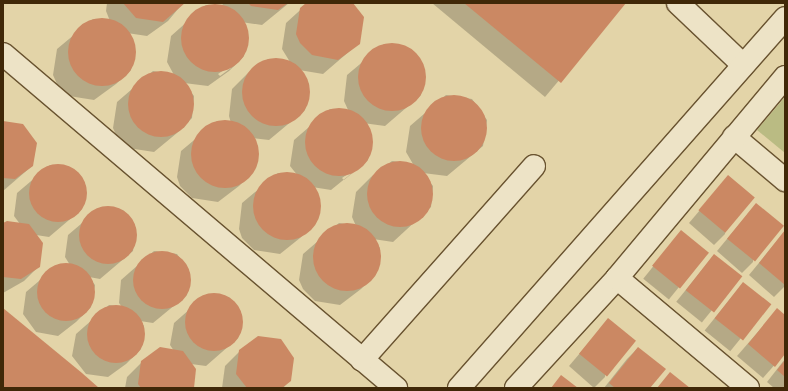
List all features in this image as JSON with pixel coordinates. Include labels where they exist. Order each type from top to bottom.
[{"type":"street","points":[[678,3],[743,65]]},
{"type":"street","points":[[459,388],[785,18]]},
{"type":"street","points":[[3,54],[396,388]]},
{"type":"street","points":[[516,388],[617,278],[785,76]]},
{"type":"street","points":[[734,137],[785,180]]},
{"type":"street","points":[[362,360],[534,166]]},
{"type":"street","points":[[617,278],[748,388]]},
{"type":"green space","points":[[785,97],[785,153],[757,130]]},
{"type":"building","points":[[123,3],[185,3],[163,22],[136,18]]},
{"type":"building","points":[[248,3],[288,3],[278,10],[251,6]]},
{"type":"building","points":[[306,3],[353,3],[364,17],[360,44],[338,60],[312,55],[300,43],[296,34],[300,8]]},
{"type":"building","points":[[464,3],[626,3],[561,83]]},
{"type":"building","points":[[215,4],[228,7],[239,14],[246,25],[249,38],[246,51],[239,62],[228,69],[215,72],[202,69],[191,62],[184,51],[181,38],[184,25],[191,14],[202,7]]},
{"type":"building","points":[[102,18],[115,21],[126,28],[133,39],[136,52],[133,65],[126,76],[115,83],[102,86],[89,83],[78,76],[71,65],[68,52],[71,39],[78,28],[89,21]]},
{"type":"building","points":[[392,43],[405,46],[416,53],[423,64],[426,77],[423,90],[416,101],[405,108],[392,111],[379,108],[368,101],[361,90],[358,77],[361,64],[368,53],[379,46]]},
{"type":"building","points":[[276,58],[289,61],[300,68],[307,79],[310,92],[307,105],[300,116],[289,123],[276,126],[263,123],[252,116],[245,105],[242,92],[245,79],[252,68],[263,61]]},
{"type":"building","points":[[154,71],[168,71],[180,76],[189,85],[194,97],[192,117],[185,128],[168,137],[154,137],[142,132],[133,123],[128,111],[128,97],[133,85],[142,76]]},
{"type":"building","points":[[447,95],[461,95],[473,100],[482,109],[487,121],[485,141],[478,152],[461,161],[447,161],[435,156],[426,147],[421,135],[421,121],[426,109],[435,100]]},
{"type":"building","points":[[339,108],[352,111],[363,118],[370,129],[373,142],[370,155],[363,166],[352,173],[339,176],[326,173],[315,166],[308,155],[305,142],[308,129],[315,118],[326,111]]},
{"type":"building","points":[[225,120],[238,123],[249,130],[256,141],[259,154],[256,167],[249,178],[238,185],[225,188],[212,185],[201,178],[194,167],[191,154],[194,141],[201,130],[212,123]]},
{"type":"building","points":[[3,121],[23,124],[37,143],[33,166],[15,179],[3,178]]},
{"type":"building","points":[[393,161],[407,161],[419,166],[428,175],[433,187],[431,207],[424,218],[407,227],[393,227],[381,222],[372,213],[367,201],[367,187],[372,175],[381,166]]},
{"type":"building","points":[[58,164],[69,166],[82,177],[85,182],[87,193],[85,204],[74,217],[69,220],[58,222],[47,220],[34,209],[31,204],[29,193],[31,182],[42,169],[47,166]]},
{"type":"building","points":[[287,172],[300,175],[311,182],[318,193],[321,206],[318,219],[311,230],[300,237],[287,240],[274,237],[263,230],[256,219],[253,206],[256,193],[263,182],[274,175]]},
{"type":"building","points":[[728,175],[755,197],[725,233],[698,210]]},
{"type":"building","points":[[756,203],[784,226],[755,261],[727,239]]},
{"type":"building","points":[[108,206],[119,208],[132,219],[135,224],[137,235],[135,246],[124,259],[119,262],[108,264],[97,262],[84,251],[81,246],[79,235],[81,224],[92,211],[97,208]]},
{"type":"building","points":[[7,221],[29,224],[43,243],[40,267],[21,279],[3,277],[3,223]]},
{"type":"building","points":[[347,223],[360,226],[371,233],[378,244],[381,257],[378,270],[371,281],[360,288],[347,291],[334,288],[323,281],[316,270],[313,257],[316,244],[323,233],[334,226]]},
{"type":"building","points":[[681,230],[709,253],[680,288],[652,266]]},
{"type":"building","points":[[785,230],[785,285],[759,263]]},
{"type":"building","points":[[162,251],[173,253],[186,264],[189,269],[191,280],[189,291],[178,304],[173,307],[162,309],[151,307],[138,296],[135,291],[133,280],[135,269],[146,256],[151,253]]},
{"type":"building","points":[[714,254],[742,276],[714,312],[686,290]]},
{"type":"building","points":[[66,263],[77,265],[90,276],[93,281],[95,292],[93,303],[82,316],[77,319],[66,321],[55,319],[42,308],[39,303],[37,292],[39,281],[50,268],[55,265]]},
{"type":"building","points":[[743,282],[771,304],[743,340],[715,318]]},
{"type":"building","points":[[214,293],[225,295],[238,306],[241,311],[243,322],[241,333],[230,346],[225,349],[214,351],[203,349],[190,338],[187,333],[185,322],[187,311],[198,298],[203,295]]},
{"type":"building","points":[[116,305],[127,307],[140,318],[143,323],[145,334],[143,345],[132,358],[127,361],[116,363],[105,361],[92,350],[89,345],[87,334],[89,323],[100,310],[105,307]]},
{"type":"building","points":[[3,308],[82,373],[99,388],[3,388]]},
{"type":"building","points":[[777,308],[785,315],[785,354],[775,367],[748,344]]},
{"type":"building","points":[[608,318],[636,341],[607,376],[579,354]]},
{"type":"building","points":[[258,336],[281,339],[294,358],[291,381],[282,388],[247,388],[236,374],[239,350]]},
{"type":"building","points":[[160,347],[183,351],[196,369],[194,388],[141,388],[138,384],[141,361]]},
{"type":"building","points":[[638,347],[666,369],[650,388],[615,388],[609,383]]},
{"type":"building","points":[[785,360],[785,377],[777,370]]},
{"type":"building","points":[[670,372],[690,388],[657,388]]},
{"type":"building","points":[[561,375],[578,388],[551,388]]}]
